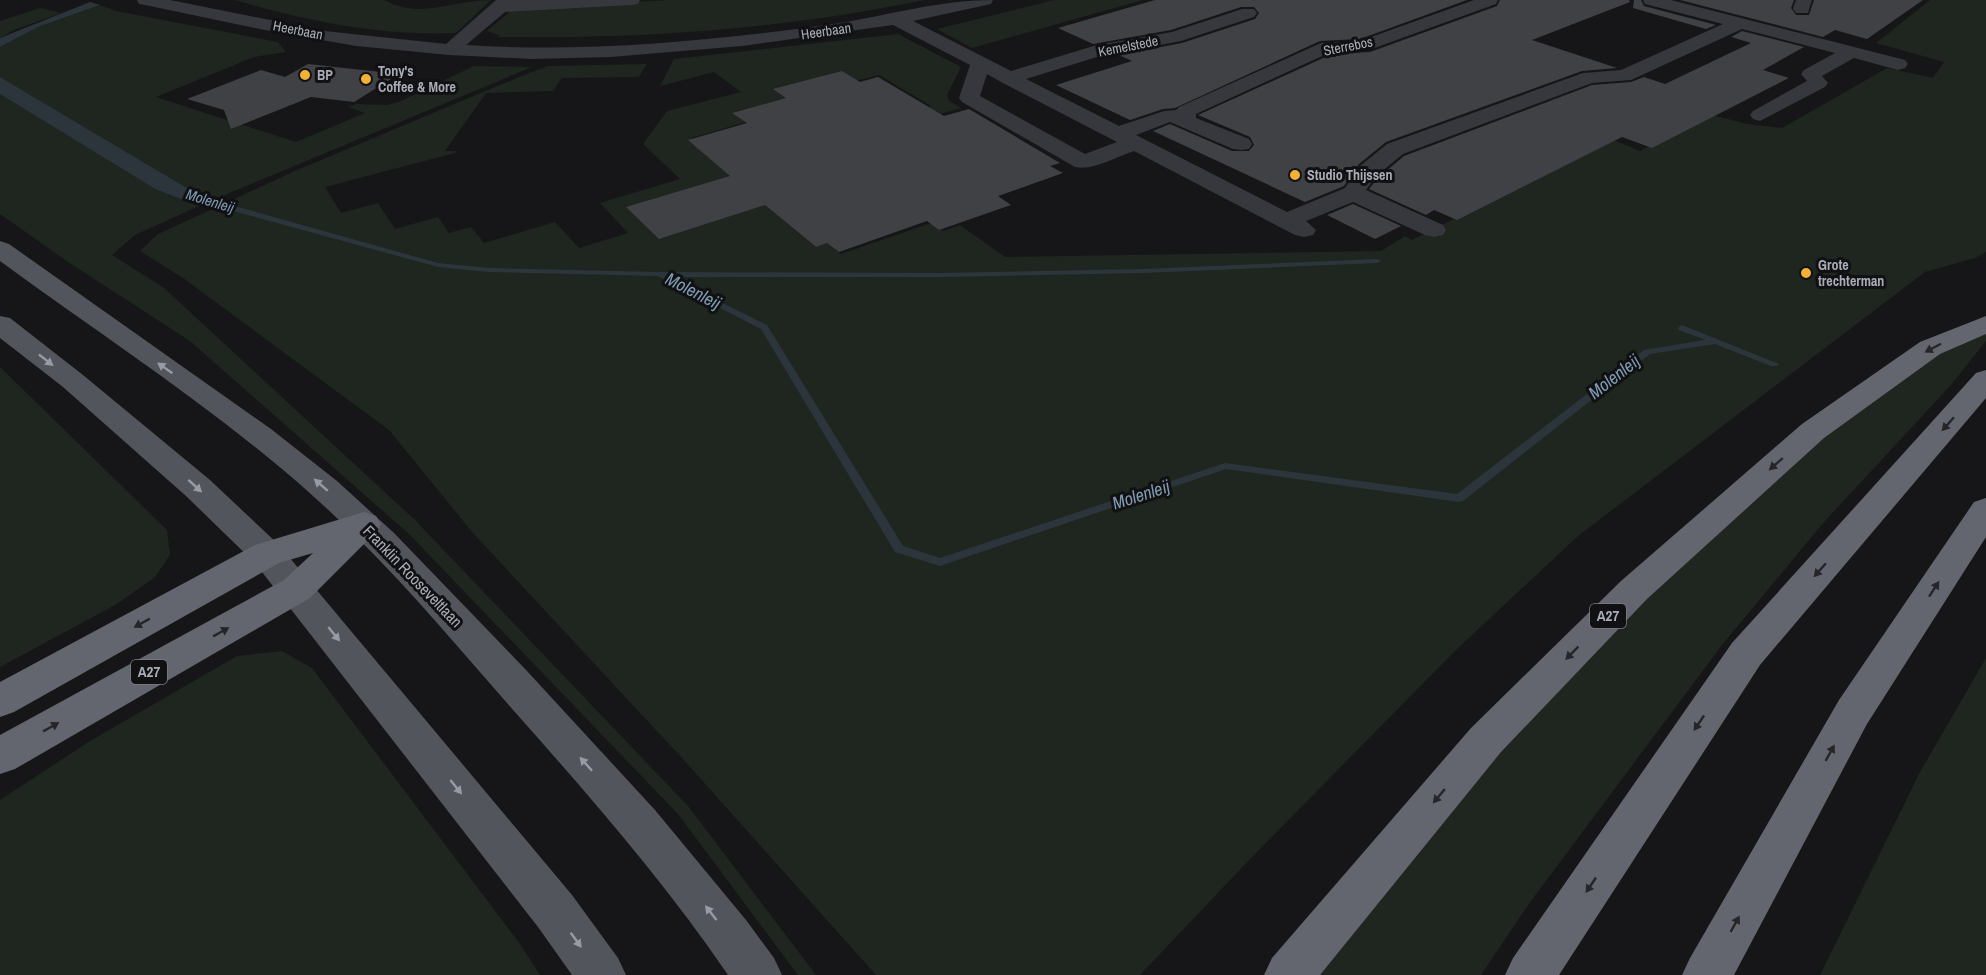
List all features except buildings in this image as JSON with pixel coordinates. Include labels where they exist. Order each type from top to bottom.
[{"type":"highway","name":"A27","points":[[1289,975],[1486,740],[1634,590],[1814,431],[1930,348],[1986,324]]},
{"type":"highway","points":[[1530,975],[1746,654],[1986,379]]},
{"type":"highway","points":[[1707,975],[1853,712],[1986,510]]},
{"type":"highway","points":[[0,701],[267,554],[364,524]]},
{"type":"highway","points":[[297,589],[364,524]]},
{"type":"highway","name":"A27","points":[[0,756],[297,589]]},
{"type":"main road","name":"Franklin Rooseveltlaan","points":[[0,249],[246,424],[298,465],[364,524],[441,603],[650,835],[757,975]]},
{"type":"main road","points":[[0,324],[73,381],[172,465],[267,554],[555,911],[601,975]]},
{"type":"street","name":"Heerbaan","points":[[145,0],[316,34],[385,44],[484,52],[554,54],[613,52],[830,31],[897,20],[984,0]]},
{"type":"street","points":[[452,48],[503,4],[550,6],[633,0]]},
{"type":"street","name":"Sterrebos","points":[[1185,122],[1186,111],[1328,47],[1362,46],[1490,0]]},
{"type":"street","points":[[1651,0],[1898,64]]},
{"type":"street","name":"Kemelstede","points":[[1008,78],[1097,51],[1175,37],[1248,13]]},
{"type":"street","points":[[897,20],[1296,226],[1353,193],[1368,171],[1395,149],[1513,103],[1590,76],[1622,68],[1740,23]]},
{"type":"street","points":[[1760,115],[1818,83],[1811,74],[1851,51]]},
{"type":"street","points":[[980,64],[969,98],[1083,162],[1171,115],[1241,144]]},
{"type":"street","points":[[1353,193],[1434,230]]},
{"type":"shaded area","points":[[235,0],[384,0],[398,6],[424,9],[491,0],[456,33],[428,33],[344,26]]},
{"type":"shaded area","points":[[668,0],[925,0],[766,25],[659,34],[498,37],[499,35],[487,31],[513,9]]},
{"type":"shaded area","points":[[1054,0],[1143,0],[972,48],[937,29]]},
{"type":"shaded area","points":[[1930,0],[1986,0],[1986,252],[1975,258],[1925,272],[1578,536],[1455,651],[1251,858],[1140,975],[876,975],[682,758],[473,533],[389,430],[183,278],[140,251],[158,234],[295,171],[548,66],[647,64],[639,77],[562,78],[553,91],[486,93],[445,151],[457,151],[455,153],[325,187],[341,213],[378,203],[395,229],[438,217],[449,233],[471,227],[484,243],[555,222],[579,248],[628,233],[600,203],[680,179],[643,144],[667,111],[741,92],[714,72],[660,86],[674,59],[898,34],[961,67],[947,95],[949,101],[961,108],[929,117],[917,110],[931,106],[879,75],[734,112],[746,122],[691,138],[710,154],[719,166],[815,247],[827,243],[841,254],[931,223],[943,231],[960,225],[1005,257],[1381,251],[1405,236],[1412,240],[1611,139],[1640,151],[1712,115],[1747,124],[1782,128],[1887,68],[1933,78],[1944,62],[1876,43]]},
{"type":"shaded area","points":[[100,5],[116,11],[278,42],[286,52],[254,57],[156,97],[296,142],[365,113],[348,107],[356,104],[388,105],[401,101],[474,66],[532,67],[215,199],[187,188],[0,77],[0,47],[38,27]]},
{"type":"shaded area","points":[[40,8],[61,13],[14,30],[0,38],[0,21]]},
{"type":"shaded area","points":[[0,94],[155,189],[199,206],[135,235],[112,255],[163,287],[415,520],[688,806],[816,975],[798,975],[678,814],[409,534],[190,341],[68,262],[0,214]]},
{"type":"shaded area","points":[[1986,322],[1986,341],[1951,385],[1824,522],[1722,645],[1528,905],[1481,975],[1303,975],[1528,714],[1797,449]]},
{"type":"shaded area","points":[[0,367],[167,530],[170,555],[155,577],[117,604],[0,667]]},
{"type":"shaded area","points":[[282,651],[312,668],[520,944],[540,975],[0,975],[0,800],[90,741],[237,656]]},
{"type":"shaded area","points":[[1986,658],[1986,975],[1820,975],[1920,772]]},
{"type":"water","points":[[90,2],[100,5],[38,27],[0,47],[0,38]]},
{"type":"water","points":[[0,77],[187,188],[215,199],[199,206],[155,189],[0,94]]},
{"type":"waterway","name":"Molenleij","points":[[196,198],[438,265],[489,270],[659,274]]},
{"type":"waterway","name":"Molenleij","points":[[659,274],[939,275],[1143,271],[1377,261]]},
{"type":"waterway","name":"Molenleij","points":[[659,274],[764,327],[899,549],[940,562],[1225,466],[1459,498],[1647,352],[1715,341]]},
{"type":"waterway","name":"Molenleij","points":[[1682,328],[1715,341]]},
{"type":"waterway","name":"Molenleij","points":[[1715,341],[1774,364]]},
{"type":"place","name":"BP","points":[[305,75]]},
{"type":"place","name":"Tony's Coffee & More","points":[[366,79]]},
{"type":"place","name":"Studio Thijssen","points":[[1295,175]]},
{"type":"place","name":"Grote trechterman","points":[[1806,273]]}]
